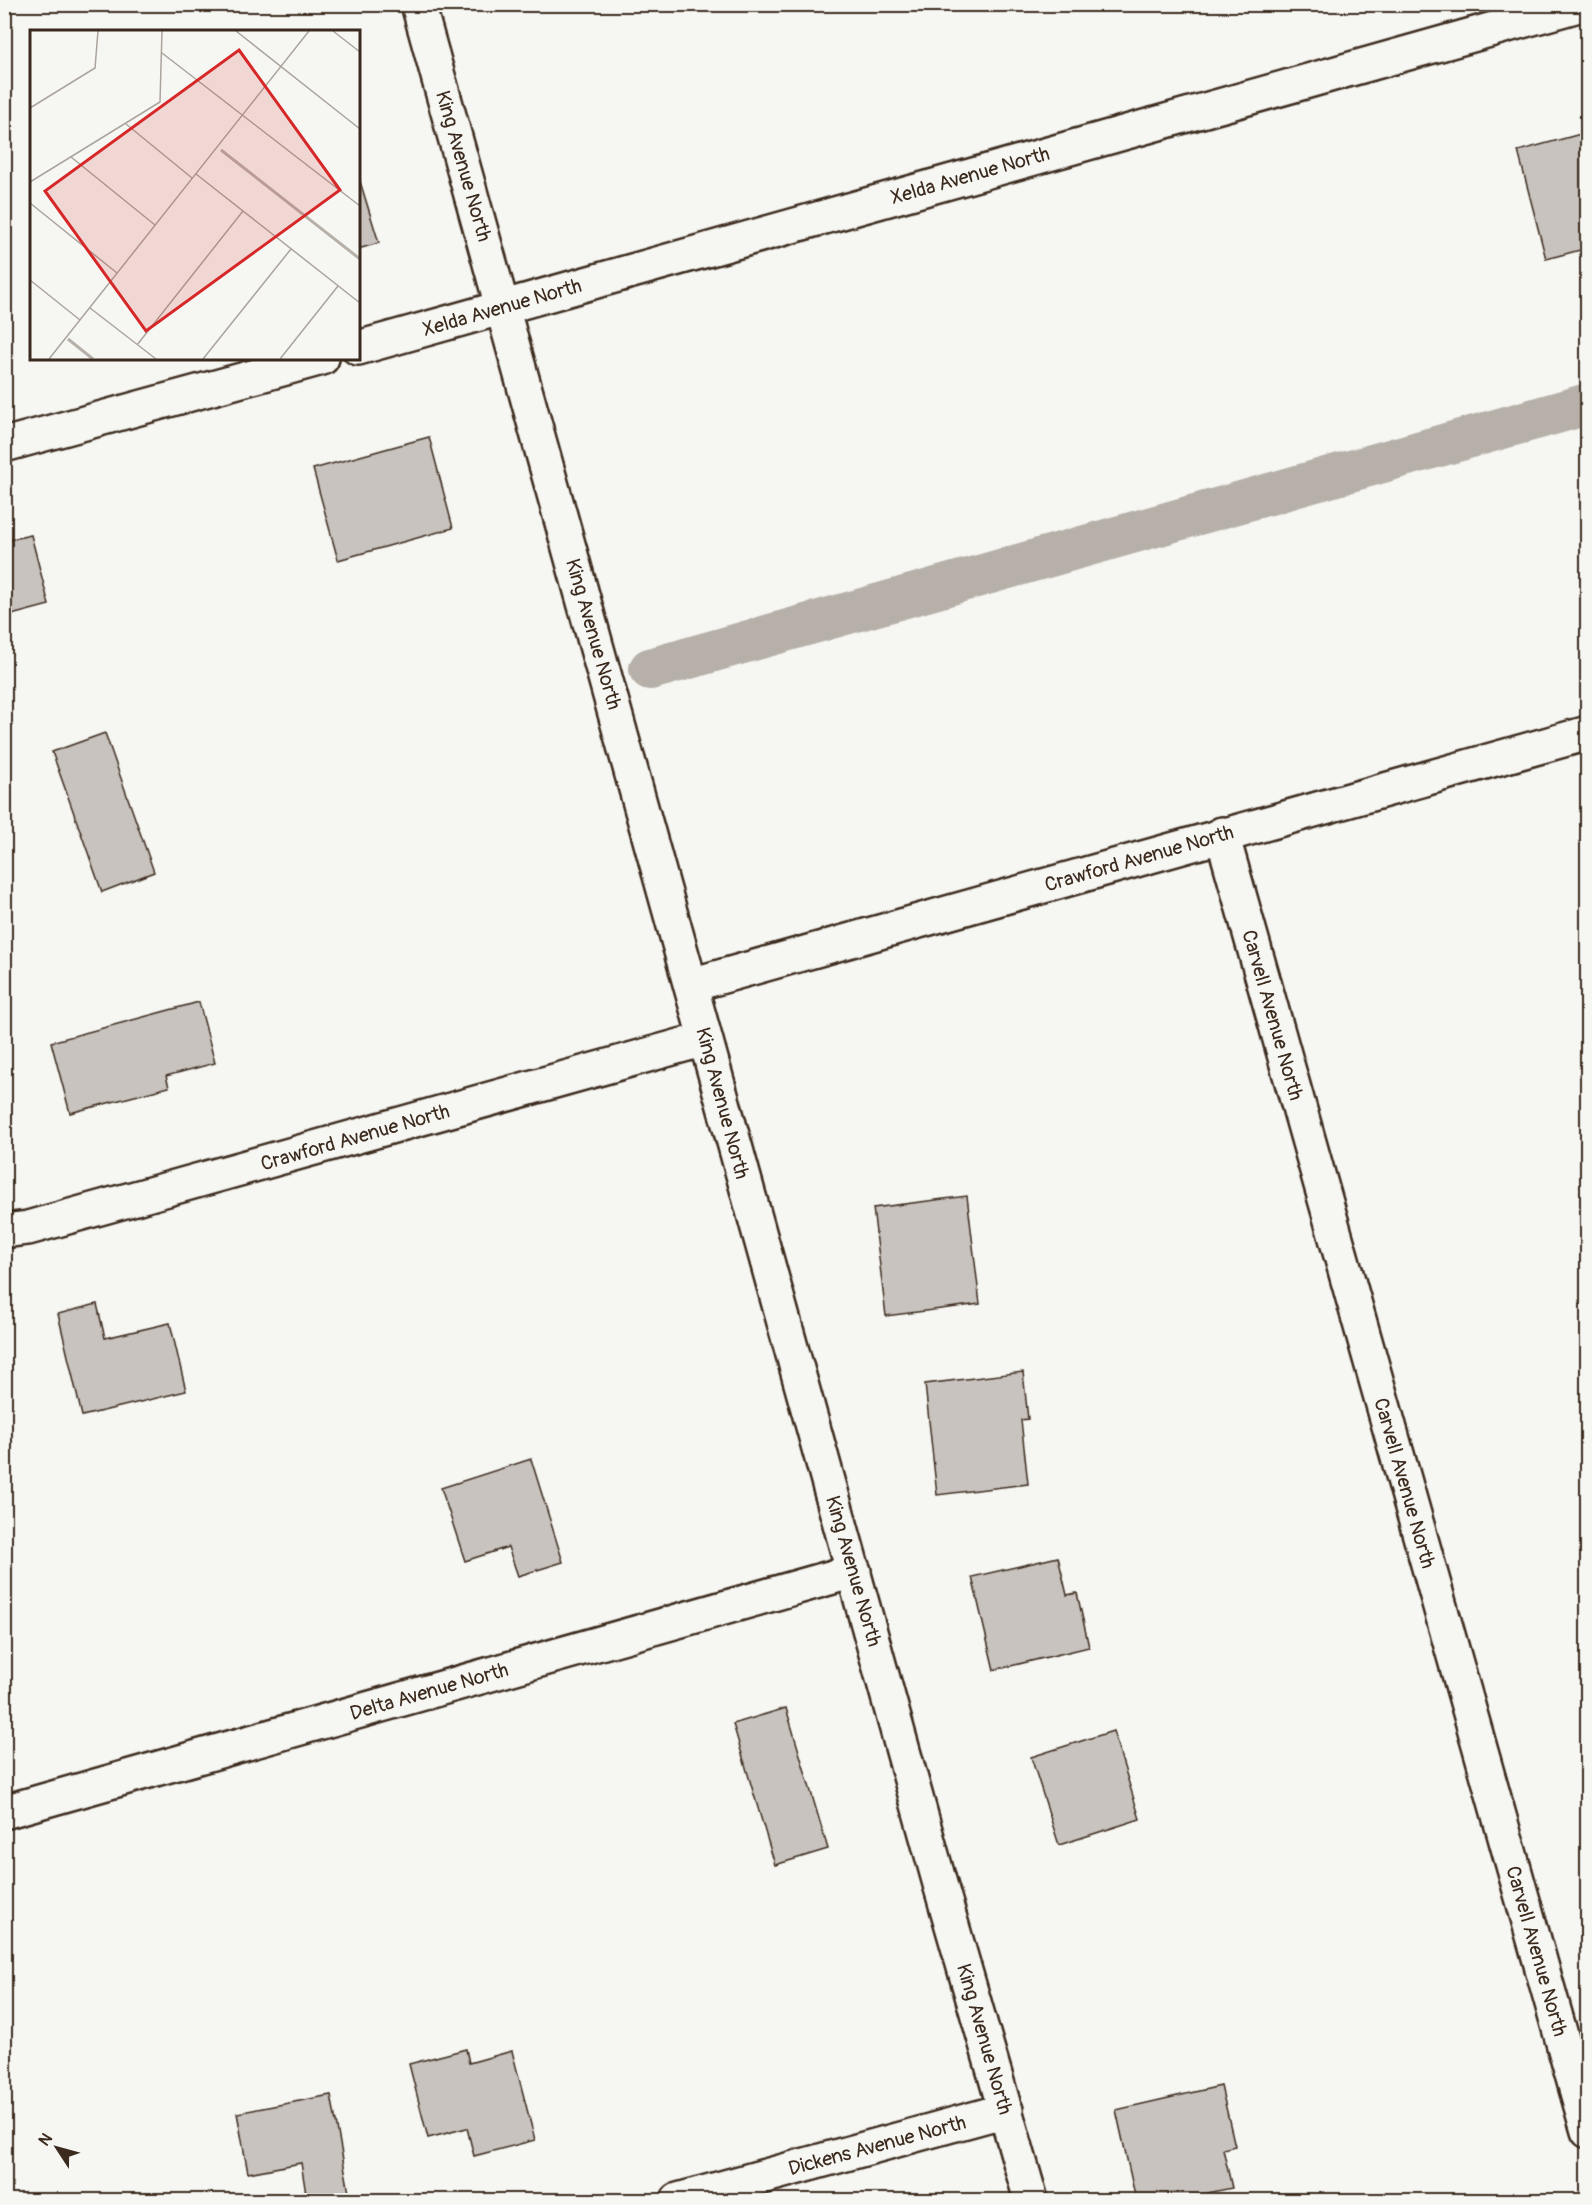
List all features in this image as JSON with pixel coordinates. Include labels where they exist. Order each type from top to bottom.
[{"type":"street","name":"King Avenue North","points":[[418,4],[705,1039],[1031,2200]]},
{"type":"street","name":"Xelda Avenue North","points":[[360,347],[1582,4]]},
{"type":"street","points":[[4,445],[315,360]]},
{"type":"street","name":"Crawford Avenue North","points":[[691,985],[1587,733]]},
{"type":"street","name":"Carvell Avenue North","points":[[1222,834],[1587,2131]]},
{"type":"street","name":"Crawford Avenue North","points":[[4,1231],[40,1225],[705,1039]]},
{"type":"street","name":"Delta Avenue North","points":[[4,1812],[854,1571]]},
{"type":"street","name":"Dickens Avenue North","points":[[678,2200],[1006,2110]]},
{"type":"building","points":[[1588,132],[1588,248],[1546,259],[1518,151]]},
{"type":"building","points":[[360,181],[379,243],[360,248]]},
{"type":"building","points":[[429,437],[453,528],[338,560],[313,469]]},
{"type":"building","points":[[31,535],[49,605],[4,617],[4,541]]},
{"type":"building","points":[[105,733],[154,872],[102,892],[52,752]]},
{"type":"building","points":[[199,1002],[215,1063],[166,1076],[169,1087],[70,1113],[51,1042]]},
{"type":"building","points":[[967,1196],[980,1304],[886,1316],[873,1208]]},
{"type":"building","points":[[97,1304],[105,1338],[170,1323],[186,1391],[82,1416],[58,1314]]},
{"type":"building","points":[[1023,1372],[1028,1419],[1021,1420],[1028,1484],[937,1495],[925,1384]]},
{"type":"building","points":[[531,1459],[563,1562],[518,1576],[508,1547],[465,1561],[441,1488]]},
{"type":"building","points":[[1058,1557],[1067,1595],[1077,1593],[1089,1647],[994,1670],[972,1577]]},
{"type":"building","points":[[786,1708],[828,1849],[775,1865],[733,1724]]},
{"type":"building","points":[[1113,1731],[1140,1819],[1059,1845],[1031,1757]]},
{"type":"building","points":[[466,2049],[469,2063],[512,2051],[535,2140],[474,2156],[467,2128],[428,2138],[409,2064]]},
{"type":"building","points":[[1221,2086],[1235,2146],[1223,2149],[1232,2188],[1174,2200],[1136,2200],[1116,2110]]},
{"type":"building","points":[[331,2095],[349,2192],[307,2200],[301,2163],[248,2173],[237,2113]]},
{"type":"waterway","points":[[650,669],[1588,404]]}]
